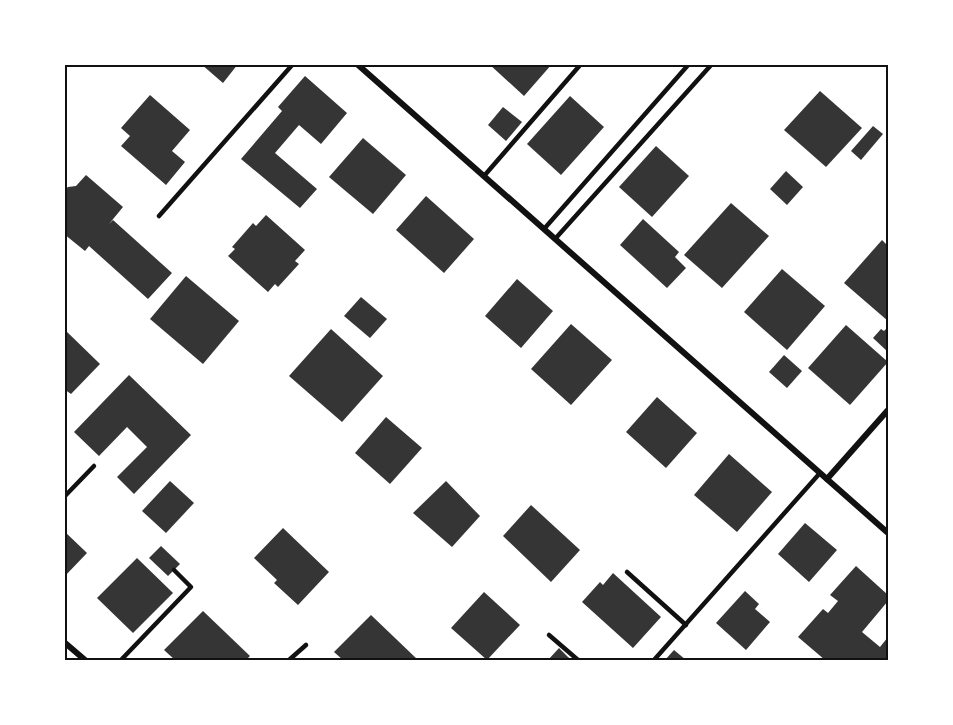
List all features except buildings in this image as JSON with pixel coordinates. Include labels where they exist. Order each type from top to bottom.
[{"type":"street","points":[[357,64],[888,533]]},
{"type":"street","points":[[827,479],[888,410]]},
{"type":"street","points":[[64,642],[85,660]]},
{"type":"lane","points":[[159,216],[293,64]]},
{"type":"lane","points":[[484,176],[581,64]]},
{"type":"lane","points":[[544,229],[689,64]]},
{"type":"lane","points":[[555,239],[712,64]]},
{"type":"lane","points":[[64,497],[94,466]]},
{"type":"lane","points":[[654,660],[820,473]]},
{"type":"lane","points":[[121,660],[191,587],[174,570]]},
{"type":"lane","points":[[627,572],[686,625]]},
{"type":"lane","points":[[549,635],[578,660]]},
{"type":"lane","points":[[290,660],[306,645]]}]
